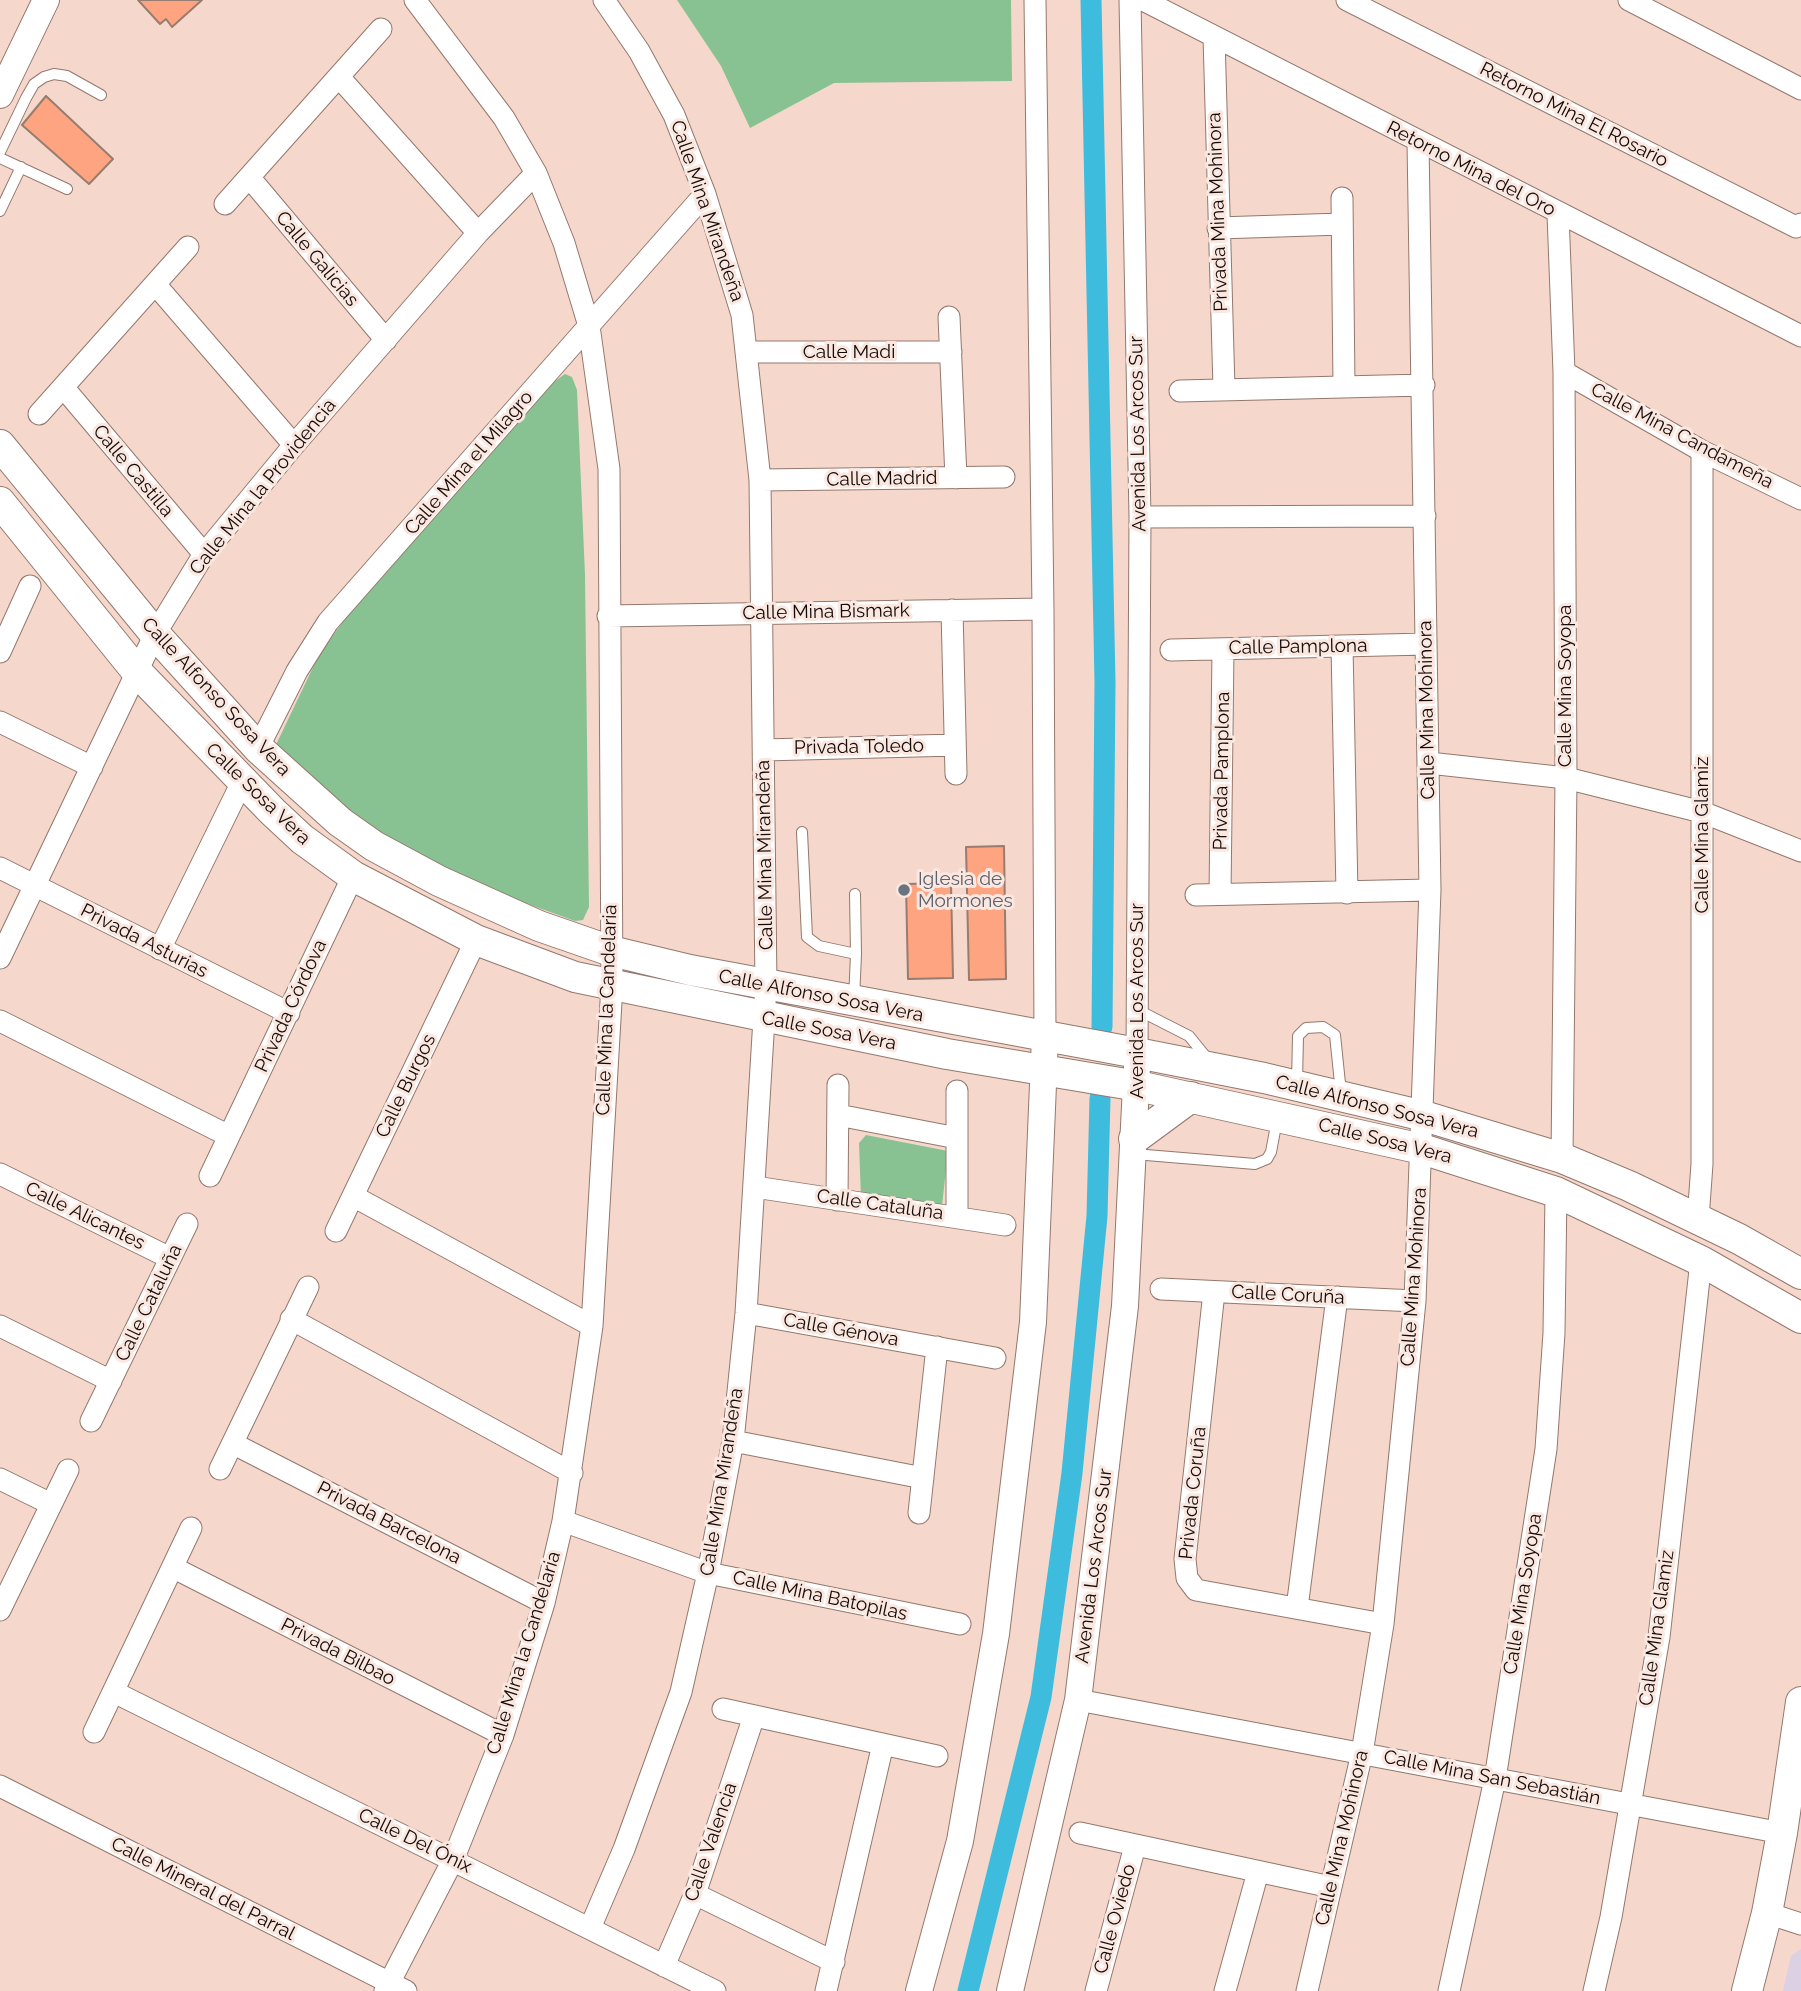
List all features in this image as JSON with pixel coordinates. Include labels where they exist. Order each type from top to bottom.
[{"type":"main road","name":"Calle Alfonso Sosa Vera","points":[[0,445],[155,634],[258,748],[330,813],[374,846],[439,881],[527,920],[611,951],[766,986],[1214,1068],[1424,1116],[1562,1158],[1698,1219],[1801,1274]]},
{"type":"main road","name":"Calle Sosa Vera","points":[[0,502],[138,673],[242,782],[302,839],[353,876],[476,940],[575,977],[766,1019],[947,1054],[1138,1086],[1422,1149],[1556,1192],[1701,1262],[1801,1318]]},
{"type":"main road","points":[[1134,1147],[1191,1097]]},
{"type":"main road","points":[[1747,1991],[1767,1913],[1782,1833],[1801,1702]]},
{"type":"street","points":[[0,95],[46,0]]},
{"type":"street","name":"Calle Mina la Candelaria","points":[[393,1988],[453,1860],[503,1735],[544,1602],[563,1521],[592,1326],[612,985],[608,469],[589,326],[564,243],[536,173],[504,118],[415,0]]},
{"type":"street","name":"Calle Mina Mirandeña","points":[[590,1928],[624,1849],[681,1692],[708,1573],[733,1441],[746,1313],[766,1019],[760,480],[748,352],[742,315],[705,194],[674,115],[639,51],[604,0]]},
{"type":"street","points":[[919,1991],[960,1841],[996,1634],[1033,1322],[1045,1069],[1043,608],[1035,0]]},
{"type":"street","name":"Avenida Los Arcos Sur","points":[[1010,1991],[1079,1700],[1125,1306],[1138,1086],[1140,517],[1130,0]]},
{"type":"street","name":"Retorno Mina del Oro","points":[[1143,0],[1801,336]]},
{"type":"street","name":"Retorno Mina El Rosario","points":[[1347,0],[1796,227],[1801,224]]},
{"type":"street","points":[[1629,0],[1801,89]]},
{"type":"street","points":[[225,204],[381,29]]},
{"type":"street","name":"Privada Mina Mohinora","points":[[1214,37],[1217,228],[1224,388]]},
{"type":"street","points":[[339,77],[478,233]]},
{"type":"street","name":"Calle Mina Mohinora","points":[[1307,1991],[1362,1754],[1383,1624],[1415,1301],[1424,1116],[1430,890],[1418,142]]},
{"type":"street","name":"Calle Mina la Providencia","points":[[0,958],[155,634],[204,554],[294,445],[478,233],[536,173]]},
{"type":"street","name":"Calle Galicias","points":[[249,177],[386,340]]},
{"type":"street","name":"Calle Mina el Milagro","points":[[258,748],[297,671],[328,622],[705,194]]},
{"type":"street","points":[[1342,198],[1344,386]]},
{"type":"street","name":"Calle Mina Soyopa","points":[[1558,214],[1564,372],[1566,778],[1562,1158]]},
{"type":"street","points":[[1217,228],[1342,224]]},
{"type":"street","points":[[39,414],[188,247]]},
{"type":"street","points":[[155,284],[294,445]]},
{"type":"street","points":[[949,317],[956,478]]},
{"type":"street","name":"Calle Madi","points":[[748,352],[951,352]]},
{"type":"street","name":"Calle Mina Candameña","points":[[1564,372],[1702,452],[1801,499]]},
{"type":"street","points":[[1180,391],[1424,386]]},
{"type":"street","name":"Calle Castilla","points":[[63,387],[204,554]]},
{"type":"street","name":"Calle Mina Glamiz","points":[[1698,1219],[1702,1164],[1702,452]]},
{"type":"street","name":"Calle Madrid","points":[[760,480],[1004,477]]},
{"type":"street","points":[[1140,517],[1425,516]]},
{"type":"street","points":[[0,652],[30,586]]},
{"type":"street","name":"Calle Mina Bismark","points":[[608,616],[1043,608]]},
{"type":"street","points":[[951,610],[956,774]]},
{"type":"street","name":"Calle Pamplona","points":[[1171,650],[1426,644]]},
{"type":"street","points":[[1342,646],[1347,893]]},
{"type":"street","name":"Privada Pamplona","points":[[1220,894],[1223,649]]},
{"type":"street","points":[[0,722],[92,767]]},
{"type":"street","name":"Privada Toledo","points":[[764,750],[955,745]]},
{"type":"street","points":[[1429,763],[1566,778],[1702,812],[1801,851]]},
{"type":"street","points":[[160,949],[242,782]]},
{"type":"street","name":"Privada Asturias","points":[[0,868],[289,1013]]},
{"type":"street","name":"Privada Córdova","points":[[210,1176],[353,876]]},
{"type":"street","points":[[1196,895],[1430,890]]},
{"type":"street","name":"Calle Burgos","points":[[336,1231],[476,940]]},
{"type":"street","points":[[0,1021],[229,1136]]},
{"type":"street","points":[[837,1200],[838,1085]]},
{"type":"street","points":[[957,1091],[957,1216]]},
{"type":"street","points":[[838,1115],[957,1138]]},
{"type":"street","name":"Calle Alicantes","points":[[0,1174],[170,1258]]},
{"type":"street","name":"Calle Cataluña","points":[[755,1187],[1005,1225]]},
{"type":"street","name":"Calle Mina Soyopa","points":[[1449,1991],[1495,1779],[1546,1449],[1554,1333],[1556,1192]]},
{"type":"street","points":[[354,1196],[592,1326]]},
{"type":"street","name":"Calle Cataluña","points":[[91,1421],[187,1224]]},
{"type":"street","name":"Calle Mina Glamiz","points":[[1594,1991],[1611,1917],[1659,1637],[1701,1262]]},
{"type":"street","points":[[220,1469],[308,1287]]},
{"type":"street","name":"Calle Coruña","points":[[1161,1290],[1415,1301]]},
{"type":"street","name":"Privada Coruña","points":[[1214,1292],[1185,1559],[1187,1578],[1196,1590],[1383,1624]]},
{"type":"street","points":[[1297,1608],[1337,1297]]},
{"type":"street","name":"Calle Génova","points":[[746,1313],[995,1358]]},
{"type":"street","points":[[291,1319],[572,1473]]},
{"type":"street","name":"Calle Cataluña","points":[[0,1326],[111,1381]]},
{"type":"street","points":[[919,1514],[937,1347]]},
{"type":"street","points":[[733,1441],[923,1478]]},
{"type":"street","name":"Privada Barcelona","points":[[234,1444],[544,1602]]},
{"type":"street","points":[[0,1610],[68,1470]]},
{"type":"street","points":[[0,1479],[51,1504]]},
{"type":"street","name":"Calle Mina Batopilas","points":[[563,1521],[708,1573],[960,1624]]},
{"type":"street","points":[[94,1732],[191,1528]]},
{"type":"street","name":"Privada Bilbao","points":[[174,1568],[503,1735]]},
{"type":"street","name":"Calle Del Ónix","points":[[114,1692],[715,1991]]},
{"type":"street","name":"Calle Mina San Sebastián","points":[[1079,1700],[1782,1833]]},
{"type":"street","points":[[723,1709],[937,1756]]},
{"type":"street","name":"Calle Valencia","points":[[664,1966],[695,1894],[754,1716]]},
{"type":"street","points":[[826,1991],[883,1744]]},
{"type":"street","name":"Calle Mineral del Parral","points":[[0,1786],[393,1988]]},
{"type":"street","name":"Calle Oviedo","points":[[1080,1833],[1331,1887]]},
{"type":"street","name":"Calle Oviedo","points":[[1096,1991],[1135,1846]]},
{"type":"street","points":[[1225,1991],[1258,1872]]},
{"type":"street","points":[[695,1894],[834,1962]]},
{"type":"street","points":[[1767,1913],[1801,1924]]},
{"type":"lane","points":[[0,152],[26,98],[34,85],[44,77],[54,74],[67,76],[101,95]]},
{"type":"lane","points":[[0,158],[68,189]]},
{"type":"lane","points":[[0,211],[21,167]]},
{"type":"lane","points":[[802,832],[807,937],[819,946],[856,954]]},
{"type":"lane","points":[[854,1002],[855,894]]},
{"type":"lane","points":[[1138,1010],[1189,1036],[1202,1048],[1214,1068]]},
{"type":"lane","points":[[1297,1086],[1298,1036],[1306,1028],[1323,1027],[1335,1035],[1341,1096]]},
{"type":"lane","points":[[1134,1147],[1255,1164],[1267,1159],[1271,1152],[1278,1115]]},
{"type":"shaded area","points":[[1801,1949],[1801,1991],[1783,1991],[1791,1956]]},
{"type":"green space","points":[[677,0],[1011,0],[1012,81],[834,83],[750,128],[721,66]]},
{"type":"green space","points":[[565,374],[572,377],[577,390],[585,575],[589,907],[583,920],[575,921],[481,887],[355,819],[272,753],[317,659],[348,614],[551,384]]},
{"type":"green space","points":[[866,1135],[948,1151],[942,1206],[861,1198],[859,1143]]},
{"type":"building","points":[[138,0],[202,0],[172,27],[166,19],[160,24]]},
{"type":"building","points":[[46,96],[113,159],[89,184],[22,125]]},
{"type":"building","points":[[1004,846],[1006,979],[969,980],[966,847]]},
{"type":"building","points":[[951,883],[953,978],[908,979],[906,884]]},
{"type":"waterway","points":[[1091,0],[1105,682],[1102,1027]]},
{"type":"waterway","points":[[968,1991],[1041,1697],[1072,1473],[1097,1216],[1100,1098]]},
{"type":"place","name":"Iglesia de Mormones","points":[[904,890]]}]
